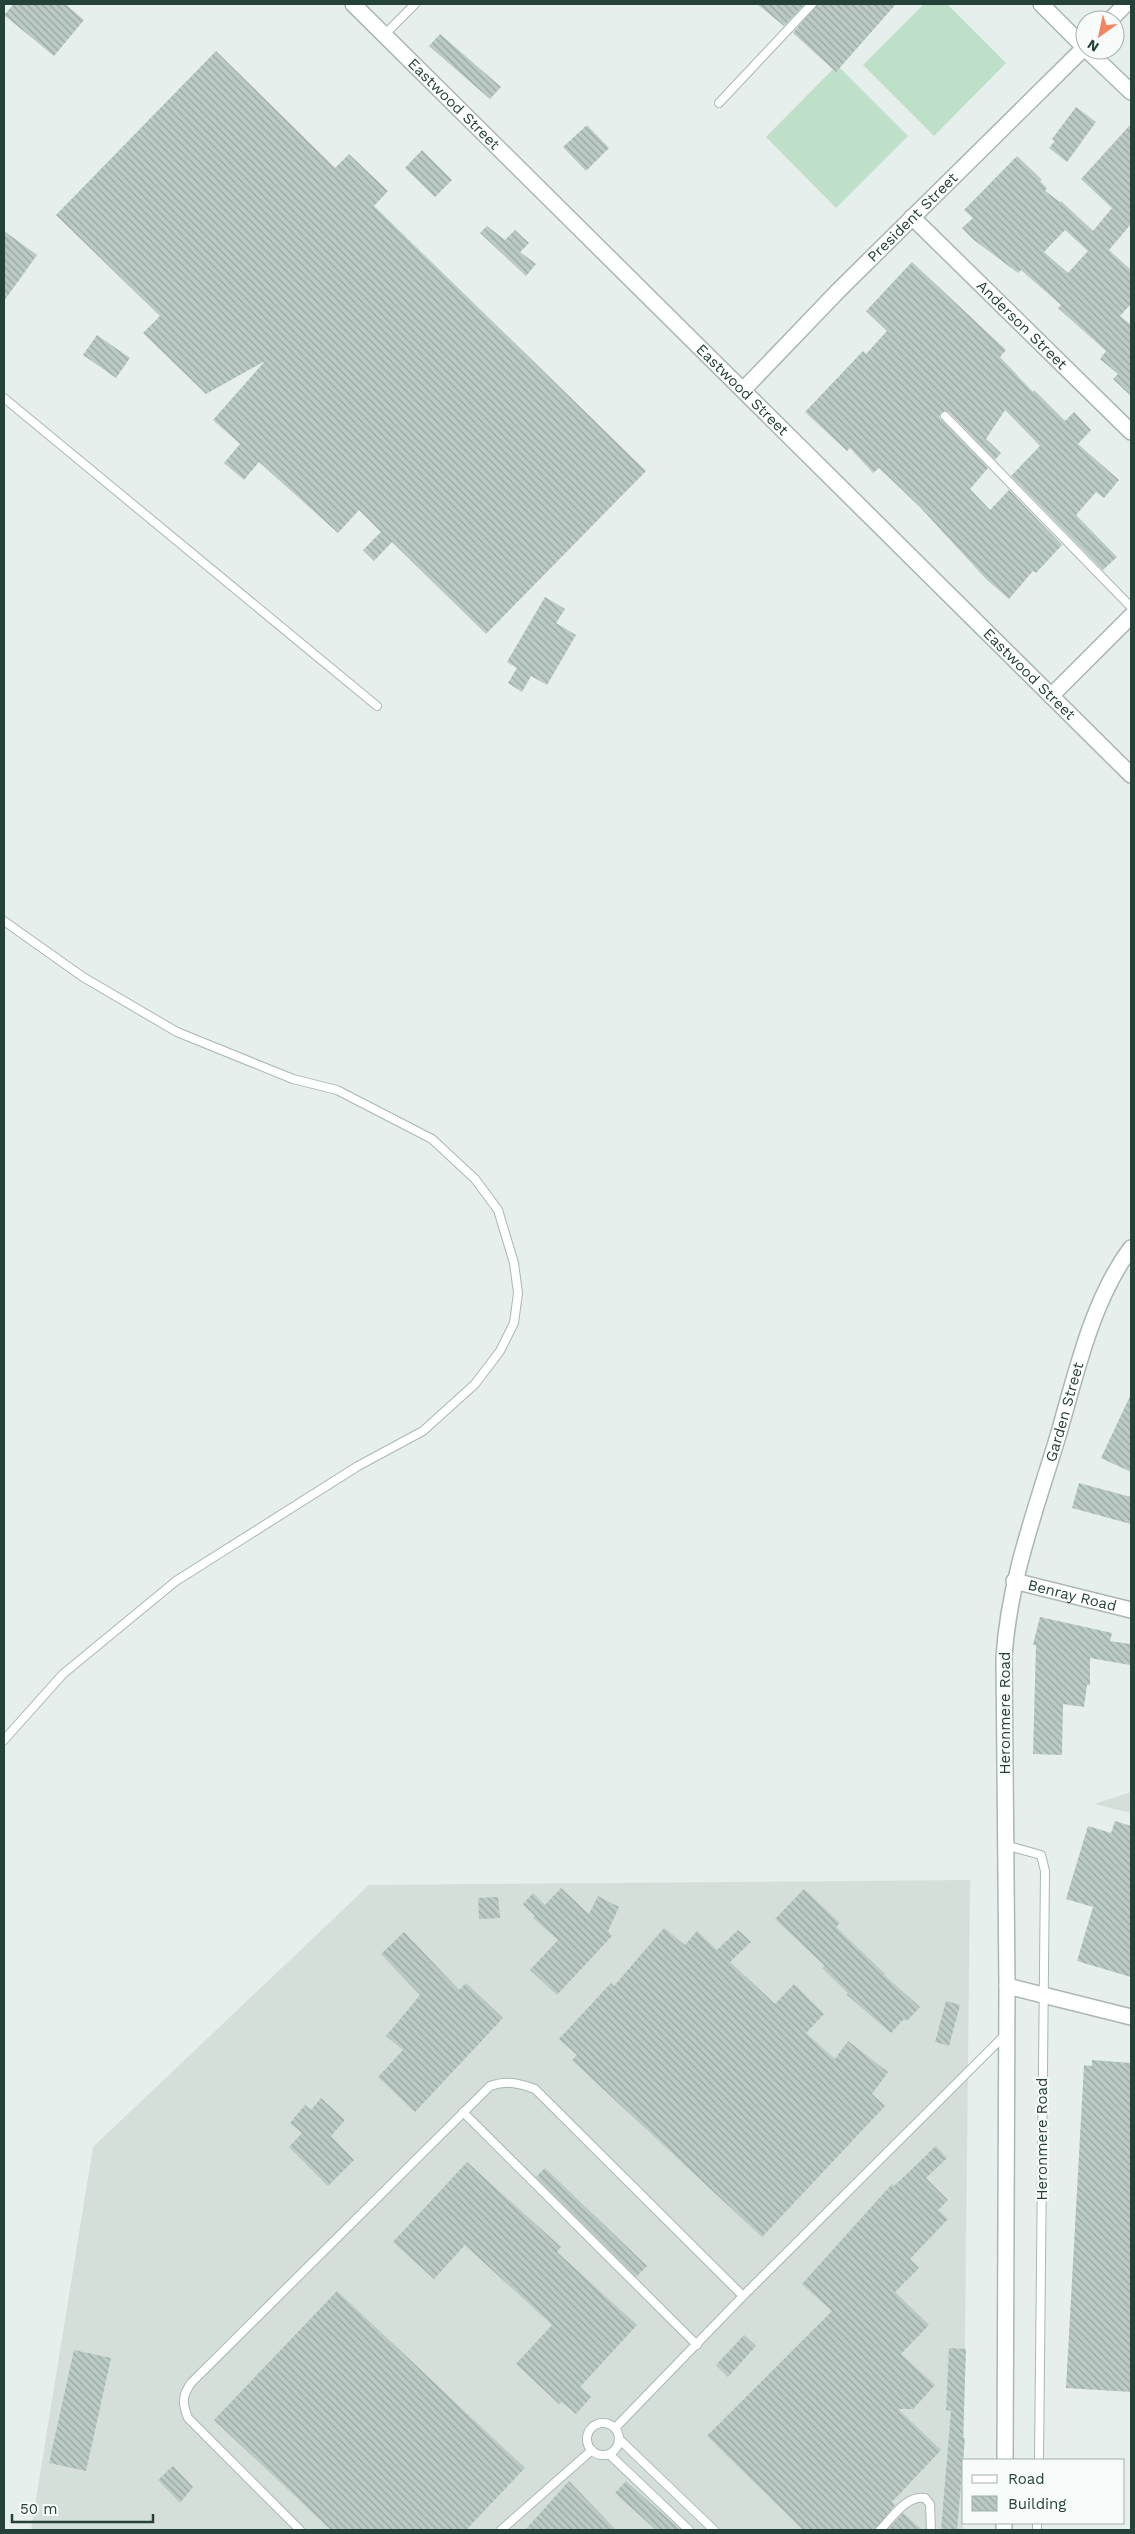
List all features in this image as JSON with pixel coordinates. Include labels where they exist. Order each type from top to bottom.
[{"type":"street","name":"Eastwood Street","points":[[353,4],[1131,775]]},
{"type":"street","points":[[1041,4],[1075,37]]},
{"type":"street","name":"President Street","points":[[743,390],[912,217],[1075,59]]},
{"type":"street","points":[[1098,60],[1131,92]]},
{"type":"street","name":"Anderson Street","points":[[912,217],[1131,432]]},
{"type":"street","points":[[1051,696],[1131,616]]},
{"type":"street","name":"Garden Street","points":[[1014,1581],[1089,1334],[1114,1276],[1131,1248]]},
{"type":"street","name":"Benray Road","points":[[1014,1581],[1131,1610]]},
{"type":"street","name":"Heronmere Road","points":[[1005,2459],[1007,1986],[1004,1657],[1008,1608],[1014,1581]]},
{"type":"street","points":[[1007,1986],[1131,2017]]},
{"type":"lane","points":[[384,35],[415,4]]},
{"type":"lane","points":[[719,103],[812,4]]},
{"type":"lane","points":[[4,398],[377,706]]},
{"type":"lane","points":[[945,416],[1131,606]]},
{"type":"lane","points":[[4,921],[83,976],[177,1032],[293,1079],[337,1090],[432,1139],[475,1179],[498,1210],[514,1263],[518,1293],[514,1323],[500,1351],[475,1384],[423,1431],[358,1466],[176,1581],[62,1674],[4,1740]]},
{"type":"lane","name":"Heronmere Road","points":[[1005,1845],[1040,1855],[1045,1871],[1040,2459]]},
{"type":"lane","points":[[615,2428],[743,2296],[1007,2033]]},
{"type":"lane","points":[[300,2530],[188,2418],[183,2402],[184,2394],[191,2382],[490,2086],[503,2082],[516,2082],[535,2089],[743,2296]]},
{"type":"lane","points":[[463,2112],[697,2345]]},
{"type":"lane","points":[[620,2439],[618,2446],[609,2454],[597,2454],[592,2450],[587,2438],[592,2427],[604,2423],[615,2428],[620,2439],[714,2530]]},
{"type":"lane","points":[[501,2530],[592,2450]]},
{"type":"lane","points":[[609,2454],[689,2530]]},
{"type":"lane","points":[[880,2530],[909,2501],[917,2497],[925,2498],[930,2504],[931,2530]]},
{"type":"shaded area","points":[[1131,1792],[1131,1813],[1094,1804]]},
{"type":"shaded area","points":[[970,1880],[964,2459],[962,2459],[963,2530],[31,2530],[93,2147],[369,1885]]},
{"type":"green space","points":[[924,4],[947,4],[1006,63],[934,136],[863,65]]},
{"type":"green space","points":[[837,65],[908,136],[836,208],[766,137]]},
{"type":"building","points":[[14,4],[65,4],[84,20],[54,56],[4,15]]},
{"type":"building","points":[[757,4],[805,4],[784,26]]},
{"type":"building","points":[[817,4],[896,4],[836,72],[793,33]]},
{"type":"building","points":[[440,34],[501,87],[490,99],[429,46]]},
{"type":"building","points":[[216,51],[335,168],[349,154],[388,191],[374,206],[646,471],[486,634],[392,542],[374,561],[363,550],[381,532],[359,510],[338,533],[259,462],[244,480],[224,463],[240,444],[213,420],[265,361],[206,394],[143,333],[160,316],[56,215]]},
{"type":"building","points":[[1076,107],[1096,122],[1067,162],[1049,148],[1055,141],[1052,139]]},
{"type":"building","points":[[1131,124],[1131,224],[1109,250],[1131,270],[1131,304],[1120,316],[1131,325],[1131,396],[1113,379],[1118,374],[1100,359],[1106,351],[1058,308],[1061,305],[1021,270],[1018,273],[974,240],[962,228],[973,218],[964,210],[1017,156],[1042,180],[1040,181],[1047,188],[1045,191],[1061,201],[1093,231],[1112,208],[1081,179]],"holes":[[[1065,230],[1088,251],[1068,273],[1044,252]]]},
{"type":"building","points":[[587,125],[609,148],[586,171],[563,147]]},
{"type":"building","points":[[422,150],[452,180],[435,197],[405,168]]},
{"type":"building","points":[[487,226],[505,240],[515,230],[529,243],[520,252],[536,264],[526,276],[480,233]]},
{"type":"building","points":[[4,231],[37,255],[4,301]]},
{"type":"building","points":[[912,262],[1006,350],[1000,357],[1033,392],[1034,390],[1065,421],[1074,412],[1091,430],[1078,444],[1119,480],[1104,498],[1096,492],[1076,515],[1117,557],[1103,570],[1011,476],[1040,446],[1005,410],[986,439],[1001,453],[995,460],[949,412],[941,412],[939,417],[988,468],[970,489],[990,510],[1009,490],[1062,545],[1036,573],[1033,571],[1009,599],[986,579],[920,507],[879,468],[873,473],[850,448],[847,451],[805,412],[863,351],[866,354],[887,331],[866,311]]},
{"type":"building","points":[[97,335],[130,358],[116,378],[83,355]]},
{"type":"building","points":[[545,597],[565,609],[556,623],[576,635],[547,685],[531,676],[522,692],[508,683],[517,668],[507,662]]},
{"type":"building","points":[[1131,1394],[1131,1472],[1101,1458]]},
{"type":"building","points":[[1079,1483],[1131,1497],[1131,1524],[1072,1508]]},
{"type":"building","points":[[1040,1617],[1112,1633],[1110,1641],[1131,1644],[1130,1665],[1090,1658],[1090,1685],[1087,1685],[1084,1707],[1063,1704],[1062,1755],[1033,1754],[1036,1645],[1033,1645]]},
{"type":"building","points":[[1115,1821],[1131,1826],[1131,1977],[1077,1961],[1093,1907],[1066,1899],[1088,1826],[1111,1833]]},
{"type":"building","points":[[561,1888],[589,1914],[598,1896],[619,1907],[608,1931],[612,1936],[557,1995],[530,1970],[558,1940],[533,1918],[535,1916],[523,1904],[533,1893],[545,1905]]},
{"type":"building","points":[[804,1889],[840,1923],[836,1927],[884,1975],[920,2007],[907,2021],[904,2019],[891,2033],[847,1995],[848,1993],[822,1968],[825,1966],[775,1919]]},
{"type":"building","points":[[498,1897],[500,1918],[479,1919],[478,1898]]},
{"type":"building","points":[[664,1928],[685,1945],[697,1931],[717,1950],[738,1930],[751,1942],[730,1962],[775,2004],[794,1984],[824,2014],[806,2033],[835,2059],[848,2041],[888,2072],[872,2094],[885,2106],[762,2237],[572,2060],[577,2055],[559,2039],[611,1983],[614,1986]]},
{"type":"building","points":[[404,1932],[459,1990],[466,1983],[503,2018],[415,2112],[378,2077],[403,2050],[386,2036],[420,1995],[381,1954]]},
{"type":"building","points":[[946,2001],[960,2005],[949,2046],[935,2042]]},
{"type":"building","points":[[1092,2060],[1131,2063],[1131,2392],[1066,2388],[1084,2065],[1092,2066]]},
{"type":"building","points":[[321,2098],[345,2120],[331,2136],[354,2160],[328,2186],[289,2147],[302,2133],[290,2123],[305,2105],[311,2110]]},
{"type":"building","points":[[936,2146],[947,2158],[926,2178],[948,2200],[938,2210],[948,2219],[910,2259],[919,2268],[895,2292],[929,2325],[901,2354],[935,2385],[913,2409],[898,2409],[941,2450],[892,2502],[895,2505],[875,2530],[803,2530],[707,2436],[832,2311],[802,2284],[892,2184],[894,2186]]},
{"type":"building","points":[[467,2162],[561,2247],[557,2252],[637,2325],[580,2387],[591,2397],[576,2414],[562,2402],[559,2404],[516,2364],[552,2325],[465,2245],[434,2279],[393,2242]]},
{"type":"building","points":[[545,2168],[647,2266],[636,2277],[536,2177]]},
{"type":"building","points":[[337,2291],[525,2468],[466,2530],[331,2530],[214,2420]]},
{"type":"building","points":[[744,2335],[756,2346],[728,2377],[716,2365]]},
{"type":"building","points":[[949,2348],[966,2349],[963,2438],[965,2438],[957,2530],[941,2530],[951,2411],[946,2410]]},
{"type":"building","points":[[74,2350],[111,2358],[86,2471],[49,2463]]},
{"type":"building","points":[[173,2466],[193,2487],[180,2503],[158,2480]]},
{"type":"building","points":[[569,2481],[616,2530],[525,2530]]},
{"type":"building","points":[[626,2481],[681,2530],[656,2530],[615,2493]]},
{"type":"building","points":[[903,2513],[922,2530],[887,2530]]}]
